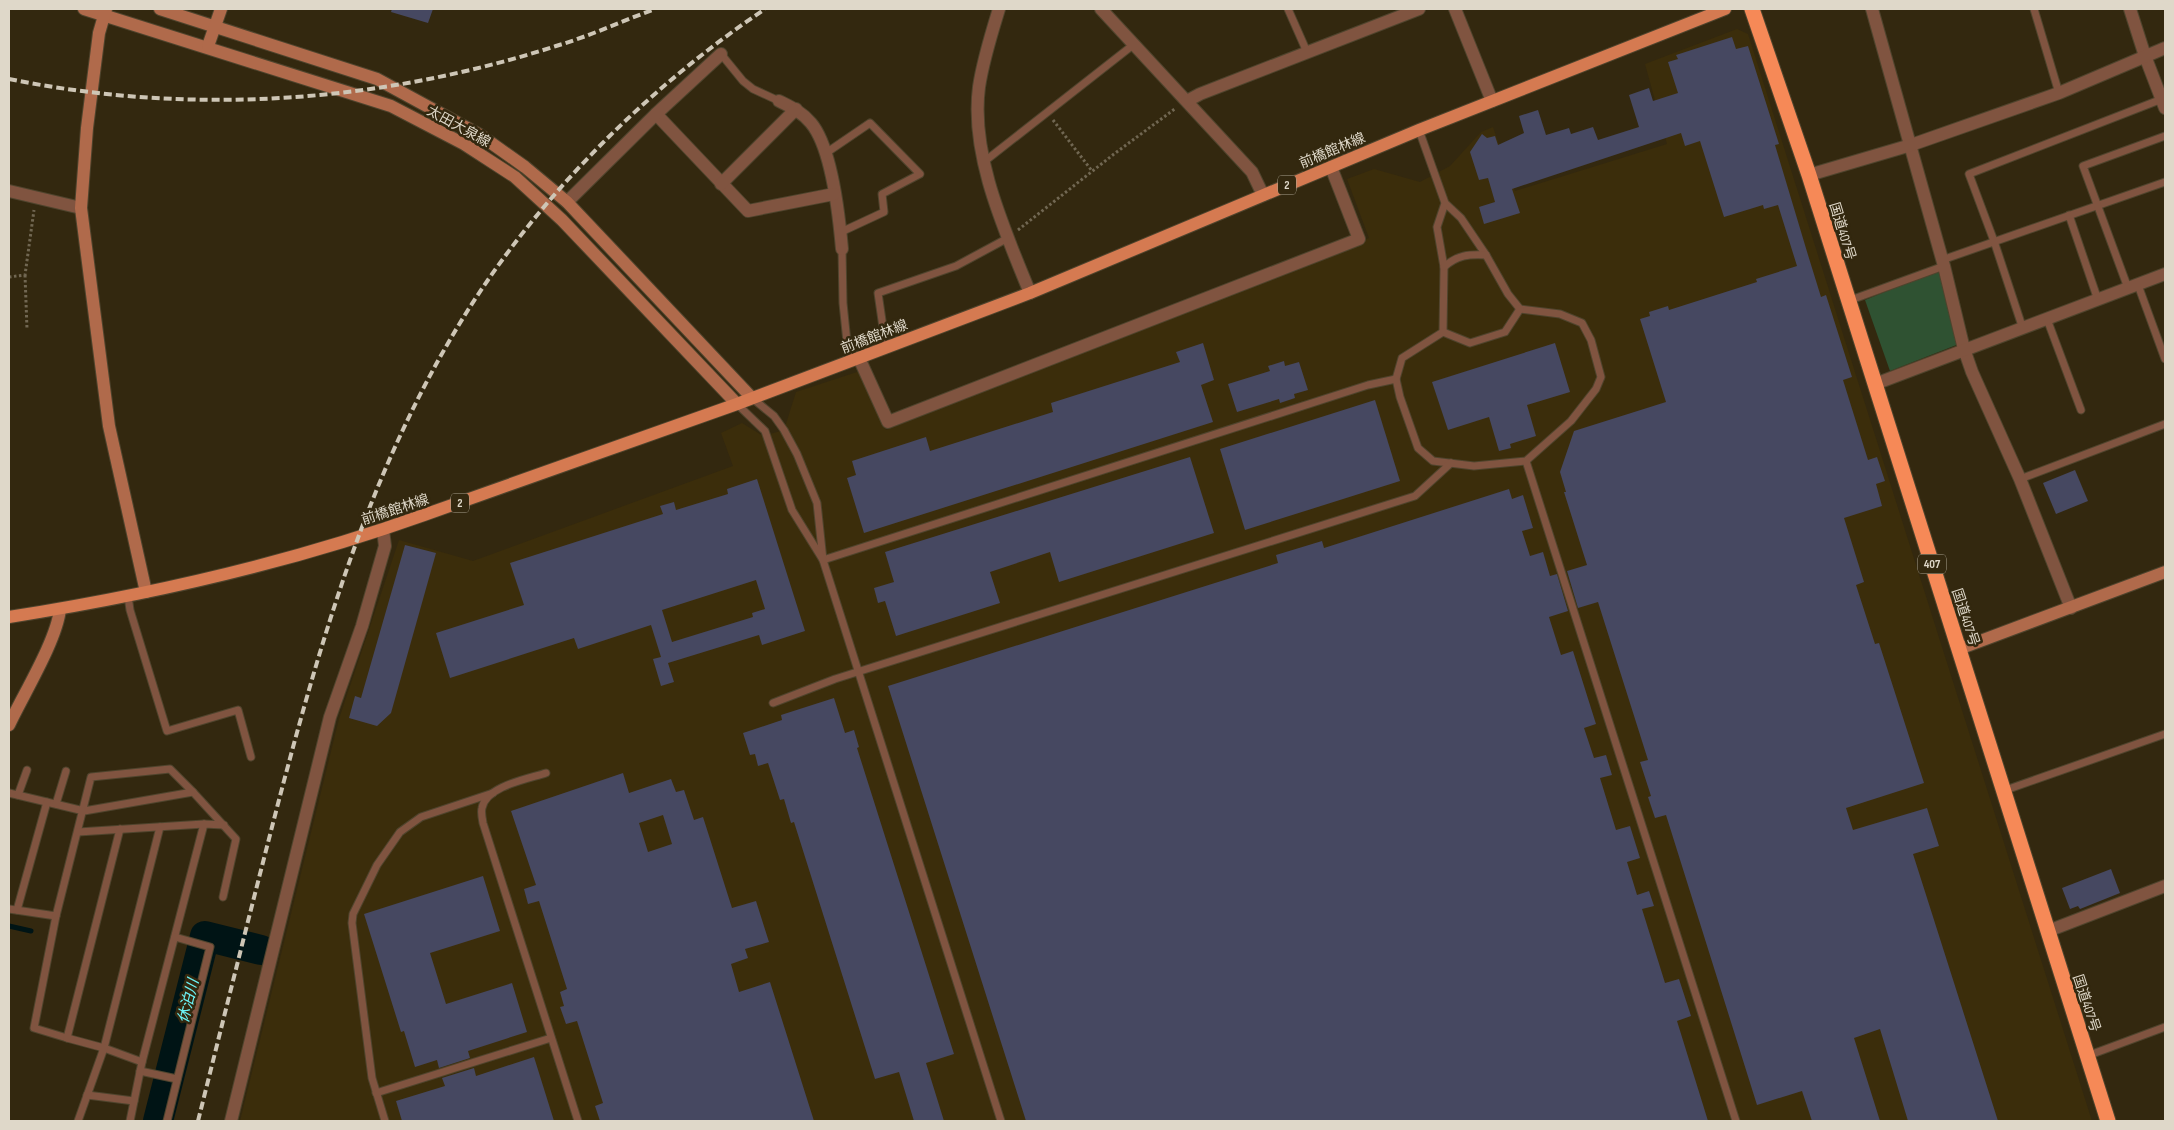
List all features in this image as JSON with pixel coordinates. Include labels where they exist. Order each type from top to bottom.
[{"type":"highway","name":"国道407号","points":[[1752,9],[1809,174],[2002,791],[2108,1121]]},
{"type":"main road","name":"太田大泉線","points":[[84,9],[105,12],[391,106],[464,144],[515,177],[562,220],[737,404]]},
{"type":"main road","name":"太田大泉線","points":[[160,9],[384,82],[480,135],[526,167],[567,202],[752,398]]},
{"type":"main road","points":[[208,46],[221,9]]},
{"type":"main road","name":"前橋館林線","points":[[9,617],[128,596],[216,576],[383,530],[737,404],[1030,293],[1419,130],[1725,9]]},
{"type":"main road","points":[[105,12],[99,34],[87,128],[81,208],[109,426],[146,592]]},
{"type":"main road","points":[[1959,649],[2165,572]]},
{"type":"main road","points":[[9,725],[51,639],[59,620],[60,609]]},
{"type":"street","points":[[999,9],[986,52],[979,89],[980,130],[995,203],[1030,293]]},
{"type":"street","points":[[1101,9],[1252,172],[1263,195]]},
{"type":"street","points":[[1187,101],[1200,94],[1419,9]]},
{"type":"street","points":[[1455,9],[1492,101]]},
{"type":"street","points":[[1872,9],[1943,263],[1964,349],[1972,372],[2020,479],[2071,608]]},
{"type":"street","points":[[2130,9],[2145,56],[2164,103]]},
{"type":"street","points":[[1809,174],[1911,145],[2060,94],[2165,48]]},
{"type":"street","points":[[567,202],[656,114],[721,54]]},
{"type":"street","points":[[779,101],[796,109],[815,128],[826,154],[842,249]]},
{"type":"street","points":[[721,184],[796,109]]},
{"type":"street","points":[[656,114],[748,211],[834,194]]},
{"type":"street","points":[[854,360],[888,422],[1358,239],[1330,167]]},
{"type":"street","points":[[9,191],[81,208]]},
{"type":"street","points":[[1875,384],[2165,274]]},
{"type":"street","points":[[231,1121],[330,717],[362,626],[385,546],[383,530]]},
{"type":"street","points":[[2048,931],[2165,886]]},
{"type":"lane","points":[[1288,9],[1307,52]]},
{"type":"lane","points":[[2034,9],[2060,94]]},
{"type":"lane","points":[[985,161],[1133,45]]},
{"type":"lane","points":[[721,54],[743,81],[753,89],[779,101]]},
{"type":"lane","points":[[2023,329],[1994,241],[1969,174],[2164,103]]},
{"type":"lane","points":[[826,154],[870,123],[920,174],[882,194],[884,212],[840,232]]},
{"type":"lane","points":[[1419,130],[1444,203],[1461,218],[1486,255],[1508,294],[1520,309],[1560,314],[1582,324],[1591,340],[1601,377],[1596,390],[1571,421],[1526,461],[1474,466],[1433,461],[1418,448],[1400,397],[1396,379],[1402,358],[1443,332]]},
{"type":"lane","points":[[2165,136],[2083,166],[2097,205],[2165,359]]},
{"type":"lane","points":[[1848,301],[1994,241],[2165,182]]},
{"type":"lane","points":[[1443,332],[1444,266],[1437,227],[1444,203]]},
{"type":"lane","points":[[2069,215],[2098,300]]},
{"type":"lane","points":[[886,348],[878,292],[956,266],[1008,238]]},
{"type":"lane","points":[[842,249],[843,303],[854,360]]},
{"type":"lane","points":[[1444,266],[1453,259],[1470,254],[1486,255]]},
{"type":"lane","points":[[1443,332],[1470,343],[1505,332],[1520,309]]},
{"type":"lane","points":[[2047,319],[2081,410]]},
{"type":"lane","points":[[823,560],[1358,388],[1396,379]]},
{"type":"lane","points":[[752,398],[774,416],[784,430],[797,454],[817,503],[823,560],[1001,1121]]},
{"type":"lane","points":[[737,404],[765,431],[792,510],[823,560]]},
{"type":"lane","points":[[2020,479],[2165,424]]},
{"type":"lane","points":[[1526,461],[1736,1121]]},
{"type":"lane","points":[[773,703],[835,679],[1415,496],[1451,463]]},
{"type":"lane","points":[[128,596],[130,610],[167,731],[238,710],[251,757]]},
{"type":"lane","points":[[2002,791],[2165,734]]},
{"type":"lane","points":[[142,1062],[104,1048],[34,1028],[56,916],[91,778],[170,769],[236,839],[223,897]]},
{"type":"lane","points":[[18,795],[27,770]]},
{"type":"lane","points":[[56,804],[66,771]]},
{"type":"lane","points":[[546,773],[501,787],[486,798],[482,808],[483,823],[578,1121]]},
{"type":"lane","points":[[9,793],[84,811],[193,792]]},
{"type":"lane","points":[[385,1121],[372,1078],[354,944],[353,914],[377,865],[400,832],[411,822],[421,816],[493,793]]},
{"type":"lane","points":[[47,802],[13,909],[56,916]]},
{"type":"lane","points":[[78,832],[204,824],[224,825]]},
{"type":"lane","points":[[130,1121],[142,1062],[204,824]]},
{"type":"lane","points":[[78,1121],[104,1048],[160,827]]},
{"type":"lane","points":[[67,1038],[120,830]]},
{"type":"lane","points":[[167,1121],[210,947],[174,937]]},
{"type":"lane","points":[[2087,1056],[2165,1027]]},
{"type":"lane","points":[[376,1094],[551,1038]]},
{"type":"lane","points":[[140,1071],[177,1079]]},
{"type":"lane","points":[[87,1095],[134,1101]]},
{"type":"path","points":[[1008,238],[1092,171],[1187,101]]},
{"type":"path","points":[[1048,112],[1092,171]]},
{"type":"path","points":[[27,329],[25,275],[36,198]]},
{"type":"path","points":[[9,277],[25,275]]},
{"type":"shaded area","points":[[1737,29],[1748,34],[2092,1121],[240,1121],[339,719],[399,540],[473,561],[733,466],[721,433],[742,423],[763,436],[784,430],[796,392],[860,371],[886,430],[1369,238],[1347,179],[1374,169],[1420,182],[1450,166],[1481,132],[1493,127],[1515,191],[1667,144],[1645,64]]},
{"type":"green space","points":[[1939,270],[1959,344],[1890,371],[1865,300]]},
{"type":"building","points":[[392,9],[433,9],[428,23],[391,12]]},
{"type":"building","points":[[1732,37],[1736,49],[1748,46],[1779,144],[1775,145],[1821,297],[1826,295],[1852,377],[1843,380],[1868,460],[1877,457],[1885,481],[1876,484],[1882,506],[1844,518],[1864,582],[1856,585],[1875,644],[1879,643],[1924,783],[1846,808],[1853,830],[1927,808],[1939,846],[1913,854],[1998,1121],[1908,1121],[1880,1029],[1854,1038],[1880,1121],[1812,1121],[1802,1091],[1757,1105],[1666,815],[1655,818],[1648,797],[1651,796],[1640,762],[1648,760],[1598,602],[1578,608],[1567,571],[1587,565],[1564,492],[1566,492],[1560,472],[1574,431],[1666,402],[1640,319],[1650,316],[1649,312],[1668,306],[1669,310],[1757,282],[1756,279],[1797,266],[1778,205],[1764,209],[1763,205],[1724,217],[1700,141],[1685,146],[1681,133],[1512,189],[1520,213],[1484,224],[1479,207],[1495,202],[1488,178],[1479,180],[1470,152],[1482,134],[1487,138],[1495,136],[1498,145],[1524,133],[1519,116],[1538,110],[1546,135],[1569,128],[1571,134],[1593,127],[1598,140],[1639,127],[1629,95],[1649,88],[1653,101],[1678,93],[1668,62],[1678,59],[1676,55]]},
{"type":"building","points":[[1203,343],[1214,380],[1201,385],[1213,422],[864,533],[847,478],[856,475],[852,461],[926,437],[930,451],[1053,412],[1051,403],[1180,362],[1176,352]]},
{"type":"building","points":[[1555,343],[1570,392],[1527,405],[1536,436],[1510,444],[1511,448],[1499,451],[1489,417],[1448,430],[1432,382]]},
{"type":"building","points":[[1284,361],[1285,366],[1299,362],[1308,390],[1294,394],[1295,398],[1280,403],[1279,399],[1237,412],[1228,384],[1270,371],[1268,366]]},
{"type":"building","points":[[1375,400],[1400,481],[1245,530],[1220,449]]},
{"type":"building","points":[[1190,457],[1214,533],[1059,582],[1050,552],[990,572],[1000,603],[896,636],[885,601],[878,603],[874,588],[894,582],[885,552]]},
{"type":"building","points":[[2075,470],[2088,501],[2056,514],[2043,483]]},
{"type":"building","points":[[757,479],[805,631],[762,645],[759,635],[668,663],[674,682],[661,686],[653,659],[661,657],[651,625],[578,649],[574,638],[450,678],[436,633],[524,605],[510,563],[663,514],[660,506],[674,502],[676,510],[728,494],[727,489]],"holes":[[[756,580],[765,609],[752,613],[753,617],[672,642],[662,610]]]},
{"type":"building","points":[[1509,489],[1512,499],[1523,495],[1533,528],[1522,531],[1530,556],[1543,552],[1550,576],[1557,574],[1568,611],[1549,617],[1561,655],[1573,651],[1596,724],[1584,728],[1594,758],[1606,755],[1612,775],[1600,778],[1616,830],[1630,826],[1640,858],[1627,862],[1637,895],[1649,891],[1654,906],[1642,909],[1665,983],[1679,979],[1691,1016],[1677,1021],[1708,1121],[1026,1121],[888,686],[1278,563],[1276,555],[1322,541],[1324,548]]},
{"type":"building","points":[[405,545],[436,553],[391,713],[377,726],[349,718],[355,696],[361,698]]},
{"type":"building","points":[[834,698],[845,733],[854,730],[859,747],[857,748],[954,1054],[926,1063],[944,1121],[914,1121],[899,1072],[875,1079],[794,822],[791,823],[784,799],[780,800],[768,763],[758,766],[755,754],[750,755],[743,733],[782,720],[781,715]]},
{"type":"building","points":[[623,773],[629,793],[671,779],[676,792],[684,790],[694,820],[703,817],[732,908],[756,901],[769,942],[745,949],[748,958],[731,964],[739,992],[770,982],[814,1121],[600,1121],[595,1106],[603,1103],[577,1021],[566,1024],[560,1007],[564,1006],[560,992],[567,989],[539,901],[528,904],[524,889],[536,885],[511,811]],"holes":[[[663,815],[672,844],[648,852],[639,823]]]},
{"type":"building","points":[[2111,869],[2120,893],[2080,909],[2078,906],[2070,909],[2062,888]]},
{"type":"building","points":[[483,876],[500,931],[430,953],[446,1004],[512,983],[527,1032],[468,1051],[470,1058],[439,1068],[437,1060],[415,1067],[404,1031],[401,1032],[364,914]]},
{"type":"building","points":[[534,1057],[554,1121],[402,1121],[396,1101],[445,1086],[442,1078],[474,1068],[476,1076]]},
{"type":"waterway","points":[[9,926],[31,931]]},
{"type":"waterway","name":"休泊川","points":[[158,1121],[205,936],[261,950]]},
{"type":"railway","points":[[9,79],[78,91],[216,100],[285,98],[353,91],[422,80],[489,65],[569,42],[655,9]]},
{"type":"railway","points":[[198,1121],[280,796],[334,607],[379,485],[434,367],[468,310],[498,266],[564,183],[601,144],[680,72],[722,39],[765,9]]}]
